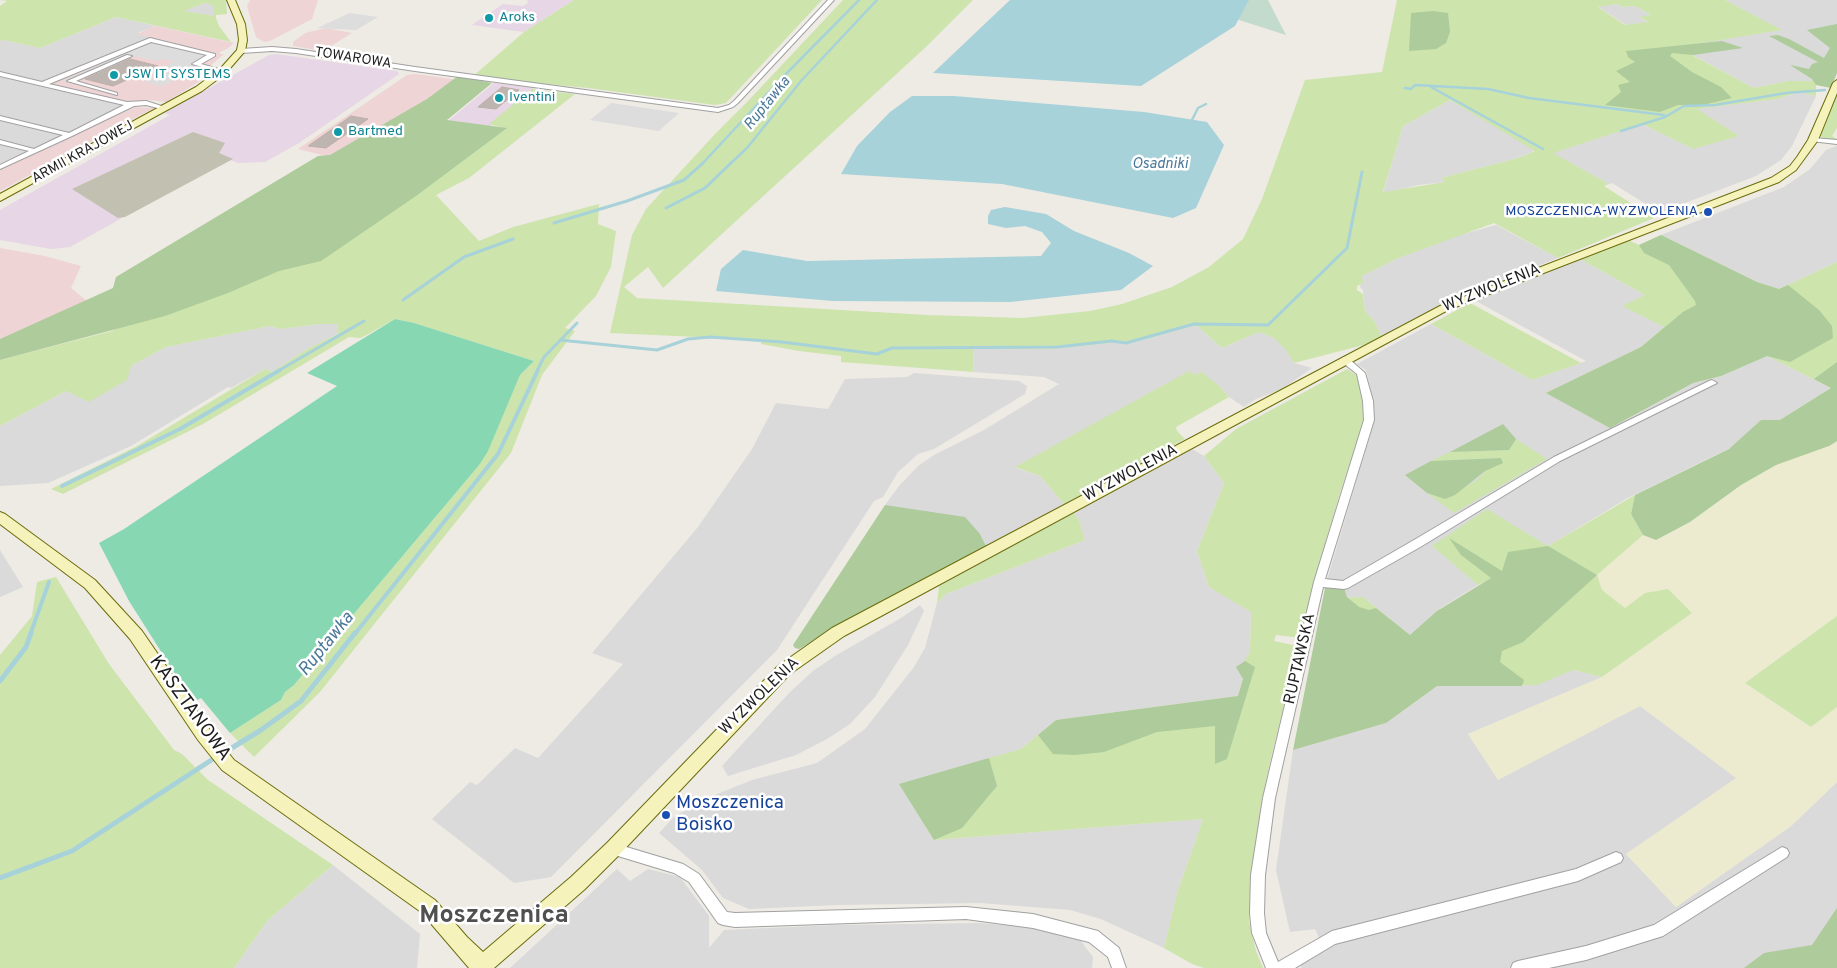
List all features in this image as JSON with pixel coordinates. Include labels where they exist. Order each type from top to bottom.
[{"type":"street","points":[[232,0],[244,33],[242,51]]},
{"type":"street","name":"TOWAROWA","points":[[242,51],[282,49],[712,110],[725,109],[736,102],[831,0]]},
{"type":"street","points":[[42,84],[150,40],[214,55],[195,64],[223,71]]},
{"type":"street","name":"ARMII KRAJOWEJ","points":[[0,198],[199,88],[223,71],[242,51]]},
{"type":"street","name":"ARMII KRAJOWEJ","points":[[128,56],[70,81],[165,108]]},
{"type":"street","name":"ARMII KRAJOWEJ","points":[[0,74],[132,104],[146,103]]},
{"type":"street","name":"WYZWOLENIA","points":[[480,967],[578,883],[613,849],[762,691],[787,667],[818,645],[858,620],[1444,308],[1775,180],[1793,168],[1813,140],[1837,83]]},
{"type":"street","points":[[1,167],[132,104]]},
{"type":"street","points":[[0,118],[70,135]]},
{"type":"street","points":[[1813,140],[1837,142]]},
{"type":"street","points":[[0,142],[35,151]]},
{"type":"street","name":"RUPTAWSKA","points":[[1273,968],[1259,933],[1256,913],[1264,825],[1319,582],[1369,420],[1368,401],[1361,373],[1345,360]]},
{"type":"street","points":[[1319,582],[1344,585],[1418,543],[1557,459],[1712,383]]},
{"type":"street","name":"KASZTANOWA","points":[[0,517],[90,584],[136,635],[228,765],[428,906],[480,967]]},
{"type":"street","points":[[613,849],[678,868],[694,878],[723,918],[735,920],[966,913],[1023,920],[1093,936],[1114,953],[1120,968]]},
{"type":"street","points":[[1518,968],[1586,953],[1658,931],[1782,854]]},
{"type":"street","points":[[1282,968],[1332,938],[1578,875],[1616,858]]},
{"type":"shaded area","points":[[250,0],[318,0],[312,19],[270,41],[264,42],[256,37],[247,6]]},
{"type":"shaded area","points":[[527,0],[574,0],[524,32],[472,25],[503,4],[523,6],[528,3]]},
{"type":"shaded area","points":[[1725,0],[1837,0],[1837,50],[1816,81],[1788,81],[1754,88],[1676,46],[1781,30]]},
{"type":"shaded area","points":[[205,3],[216,5],[216,16],[212,17],[183,11]]},
{"type":"shaded area","points":[[1617,4],[1622,7],[1635,6],[1652,16],[1640,18],[1649,23],[1626,25],[1597,6]]},
{"type":"shaded area","points":[[350,13],[378,17],[356,30],[317,28]]},
{"type":"shaded area","points":[[116,17],[156,26],[138,33],[153,37],[128,104],[109,115],[0,166],[0,41],[3,40],[40,48]]},
{"type":"shaded area","points":[[156,26],[234,43],[220,52],[220,54],[224,54],[207,69],[213,73],[166,102],[149,100],[128,104],[43,83],[152,38],[137,34]]},
{"type":"shaded area","points":[[326,28],[352,33],[323,51],[293,46],[293,42],[305,33]]},
{"type":"shaded area","points":[[149,42],[209,56],[190,65],[202,68],[185,76],[179,74],[176,76],[180,77],[162,86],[145,82],[164,73],[173,73],[158,70],[175,61],[162,59],[156,61],[134,56],[120,62],[130,65],[104,76],[89,73],[67,82],[62,81]]},
{"type":"shaded area","points":[[276,54],[397,71],[399,74],[299,143],[265,162],[238,163],[214,154],[78,190],[122,218],[70,247],[51,249],[0,240],[0,210],[170,115],[164,113],[269,55]]},
{"type":"shaded area","points":[[416,74],[459,80],[330,157],[298,149],[407,75]]},
{"type":"shaded area","points":[[494,83],[534,88],[490,126],[448,121]]},
{"type":"shaded area","points":[[1799,92],[1816,96],[1792,146],[1781,160],[1756,176],[1664,211],[1654,209],[1612,183],[1609,184],[1552,153],[1642,124],[1693,149],[1696,109],[1777,99]]},
{"type":"shaded area","points":[[1450,100],[1536,150],[1518,158],[1441,178],[1445,182],[1419,185],[1383,193],[1403,126]]},
{"type":"shaded area","points":[[611,103],[679,113],[659,131],[590,120]]},
{"type":"shaded area","points":[[135,107],[154,108],[0,191],[0,168]]},
{"type":"shaded area","points":[[193,132],[225,143],[219,153],[233,159],[125,217],[118,218],[72,189]]},
{"type":"shaded area","points":[[1837,146],[1837,262],[1779,289],[1757,282],[1661,235],[1784,187],[1810,169],[1826,150]]},
{"type":"shaded area","points":[[1496,225],[1558,258],[1460,297],[1383,340],[1375,322],[1365,311],[1363,290],[1360,287],[1362,276],[1396,259],[1453,237]]},
{"type":"shaded area","points":[[0,248],[45,256],[81,266],[71,288],[87,301],[0,339]]},
{"type":"shaded area","points":[[1580,259],[1645,295],[1623,306],[1665,327],[1641,347],[1547,393],[1610,428],[1693,383],[1721,376],[1767,356],[1831,388],[1780,420],[1761,420],[1732,447],[1626,499],[1548,546],[1433,546],[1478,585],[1439,609],[1418,630],[1410,635],[1363,597],[1347,597],[1327,580],[1373,425],[1374,404],[1366,370],[1357,364],[1431,324],[1532,380],[1586,361],[1474,300]]},
{"type":"shaded area","points":[[319,324],[338,324],[338,334],[309,348],[272,372],[265,369],[231,388],[228,387],[131,446],[48,483],[0,486],[0,426],[66,391],[131,366],[166,347],[270,326],[281,329]]},
{"type":"shaded area","points":[[1196,325],[1222,348],[1259,332],[1275,338],[1294,363],[1312,368],[1282,389],[1256,399],[1244,407],[1229,397],[1219,386],[1016,468],[1040,476],[1064,504],[986,546],[980,534],[885,505],[899,486],[918,466],[934,455],[984,430],[1059,384],[1044,377],[973,372],[974,349],[1050,349],[1121,342],[1124,345]]},
{"type":"shaded area","points":[[914,373],[1019,381],[1027,386],[1025,394],[934,449],[918,454],[898,472],[883,497],[874,501],[777,650],[551,877],[514,883],[432,819],[470,782],[477,785],[515,748],[538,758],[623,664],[592,653],[698,527],[752,449],[776,403],[828,409],[845,379],[907,377]]},
{"type":"shaded area","points":[[1192,449],[1204,456],[1224,483],[1197,551],[1209,587],[1251,611],[1250,652],[1238,696],[1056,720],[1021,749],[900,785],[934,840],[1203,819],[1177,893],[1164,948],[1101,919],[1070,910],[980,903],[837,905],[749,909],[723,898],[702,870],[659,833],[674,817],[700,801],[752,780],[817,763],[865,729],[914,667],[925,648],[937,603],[946,594],[1085,540],[1079,520],[1074,513]]},
{"type":"shaded area","points":[[0,550],[23,587],[0,597]]},
{"type":"shaded area","points":[[920,605],[924,611],[908,645],[875,697],[850,724],[827,739],[796,755],[728,776],[722,766],[790,692],[813,671]]},
{"type":"shaded area","points":[[1573,670],[1602,677],[1468,734],[1498,779],[1640,706],[1737,778],[1626,854],[1676,907],[1791,826],[1837,782],[1837,968],[1302,968],[1294,960],[1322,944],[1315,929],[1290,932],[1276,870],[1293,750],[1386,723],[1437,686],[1522,686]]},
{"type":"shaded area","points":[[333,865],[420,934],[417,968],[234,968],[268,920]]},
{"type":"shaded area","points":[[617,869],[630,881],[648,869],[680,877],[709,916],[709,948],[724,930],[836,925],[979,923],[1028,927],[1080,940],[1093,957],[1092,968],[510,968]]},
{"type":"green space","points":[[0,0],[226,0],[227,14],[216,15],[216,18],[219,26],[231,42],[116,17],[40,48],[3,40],[0,41],[0,6],[7,1]],"holes":[[[205,3],[214,6],[215,16],[184,11]]]},
{"type":"green space","points":[[574,0],[822,0],[726,103],[715,105],[588,88],[472,77],[524,32]]},
{"type":"green space","points":[[843,0],[973,0],[927,46],[663,288],[648,267],[624,287],[637,298],[927,315],[1023,318],[1090,311],[1122,304],[1172,287],[1209,267],[1243,239],[1262,199],[1305,80],[1382,72],[1397,0],[1725,0],[1782,30],[1677,47],[1754,88],[1788,81],[1816,81],[1816,96],[1799,92],[1777,99],[1697,109],[1739,136],[1693,149],[1642,124],[1553,153],[1609,184],[1604,186],[1654,218],[1558,258],[1494,223],[1396,259],[1362,276],[1363,283],[1357,286],[1357,290],[1363,294],[1365,311],[1375,322],[1383,340],[1294,363],[1286,350],[1274,338],[1259,332],[1222,348],[1196,325],[1124,345],[1121,342],[1050,349],[974,349],[973,372],[841,362],[841,356],[761,344],[762,340],[610,333],[632,235],[646,209]],"holes":[[[1617,4],[1622,7],[1635,6],[1651,15],[1639,17],[1648,22],[1625,25],[1598,7]],[[1450,100],[1535,151],[1518,158],[1441,178],[1445,182],[1383,192],[1403,126]]]},
{"type":"green space","points":[[1232,0],[1268,0],[1286,35],[1236,19]]},
{"type":"green space","points":[[1433,11],[1448,13],[1450,32],[1446,43],[1436,49],[1409,51],[1411,13]]},
{"type":"green space","points":[[1837,24],[1837,73],[1831,88],[1816,85],[1812,79],[1790,65],[1809,69],[1812,64],[1818,62],[1769,36],[1778,35],[1789,39],[1824,58],[1830,48],[1807,30]]},
{"type":"green space","points":[[1722,41],[1743,48],[1693,55],[1672,53],[1670,56],[1692,72],[1721,87],[1732,98],[1703,105],[1678,105],[1660,112],[1605,105],[1621,92],[1618,85],[1630,82],[1616,71],[1635,62],[1628,57],[1626,51]]},
{"type":"green space","points":[[458,76],[492,83],[447,120],[507,128],[416,196],[321,261],[279,271],[228,293],[165,316],[0,360],[0,339],[113,288],[116,277],[318,156],[330,155],[427,99]]},
{"type":"green space","points":[[532,89],[575,94],[469,178],[436,195],[479,241],[513,227],[599,204],[598,224],[616,231],[611,267],[596,296],[565,328],[575,331],[542,375],[511,453],[320,692],[254,757],[230,733],[281,700],[285,692],[294,685],[480,464],[520,375],[534,361],[414,323],[395,319],[361,338],[349,337],[203,424],[63,494],[51,489],[137,446],[265,369],[272,372],[309,348],[338,334],[338,324],[319,324],[281,329],[270,326],[166,347],[131,366],[127,380],[89,402],[66,391],[0,426],[0,360],[112,331],[503,128],[489,124]]},
{"type":"green space","points":[[1837,95],[1837,128],[1832,136],[1837,139],[1824,139],[1819,135]]},
{"type":"green space","points":[[1661,235],[1757,282],[1779,289],[1837,262],[1837,441],[1829,446],[1780,420],[1831,388],[1767,356],[1721,376],[1693,383],[1610,428],[1546,393],[1641,347],[1664,327],[1622,306],[1645,295],[1580,259],[1628,240],[1639,245]]},
{"type":"green space","points":[[1661,235],[1757,282],[1779,289],[1788,285],[1819,310],[1832,326],[1833,338],[1790,362],[1767,356],[1721,376],[1693,383],[1610,428],[1546,393],[1641,347],[1683,312],[1696,305],[1669,265],[1644,253],[1639,245]]},
{"type":"green space","points":[[1470,303],[1581,363],[1532,380],[1431,324]]},
{"type":"green space","points":[[395,319],[414,323],[534,361],[520,375],[488,451],[480,464],[294,685],[285,692],[281,700],[230,733],[201,698],[193,702],[129,601],[99,543],[124,529],[337,386],[307,373]]},
{"type":"green space","points":[[1837,362],[1837,441],[1829,446],[1776,465],[1741,485],[1690,522],[1656,540],[1643,535],[1631,514],[1635,495],[1729,449],[1761,420],[1780,420],[1831,388],[1814,379]]},
{"type":"green space","points":[[1347,369],[1358,376],[1364,406],[1364,418],[1360,433],[1340,493],[1312,590],[1301,638],[1276,635],[1274,641],[1298,646],[1298,648],[1270,762],[1251,876],[1249,921],[1256,951],[1263,968],[1204,968],[1192,964],[1164,948],[1177,893],[1203,819],[934,840],[899,784],[1021,749],[1056,720],[1238,696],[1243,679],[1236,667],[1242,665],[1250,652],[1251,612],[1209,587],[1197,551],[1224,483],[1204,456],[1236,429]]},
{"type":"green space","points":[[1189,371],[1195,375],[1202,372],[1229,397],[1176,427],[1177,431],[1185,439],[1064,504],[1040,476],[1015,467]]},
{"type":"green space","points":[[1503,424],[1516,439],[1509,450],[1450,452]]},
{"type":"green space","points":[[1516,439],[1547,459],[1454,513],[1427,493],[1445,499],[1474,482],[1500,458],[1431,461],[1450,452],[1509,450]]},
{"type":"green space","points":[[1837,441],[1837,616],[1745,683],[1810,727],[1837,707],[1837,782],[1791,826],[1676,907],[1626,854],[1736,778],[1640,706],[1498,780],[1468,734],[1602,677],[1692,613],[1668,589],[1625,608],[1602,590],[1597,575],[1643,535],[1656,540],[1690,522],[1741,485],[1776,465]]},
{"type":"green space","points":[[1501,458],[1503,463],[1485,471],[1455,495],[1445,499],[1427,493],[1405,475],[1431,461]]},
{"type":"green space","points":[[1635,495],[1631,514],[1643,535],[1597,575],[1602,590],[1625,608],[1645,593],[1668,589],[1692,613],[1602,677],[1573,670],[1537,685],[1437,686],[1386,723],[1327,598],[1363,597],[1410,635],[1418,630],[1439,609],[1523,642],[1502,571],[1474,565],[1492,578],[1478,585],[1432,546],[1487,509],[1548,546]]},
{"type":"green space","points":[[885,505],[965,517],[980,534],[986,546],[860,613],[799,649],[795,648],[793,645]]},
{"type":"green space","points":[[1074,513],[1079,520],[1085,540],[946,594],[937,603],[939,586]]},
{"type":"green space","points":[[1449,538],[1502,571],[1508,552],[1548,546],[1597,575],[1523,642],[1502,651],[1500,662],[1524,680],[1522,686],[1437,686],[1386,723],[1293,750],[1325,588],[1344,588],[1347,597],[1359,607],[1369,610],[1376,608],[1410,635],[1437,611],[1491,578],[1461,555]]},
{"type":"green space","points":[[56,577],[109,664],[174,750],[182,754],[208,780],[333,865],[268,920],[234,968],[0,968],[0,655],[32,616],[37,582]]},
{"type":"green space","points":[[1837,616],[1837,707],[1811,727],[1745,683]]},
{"type":"green space","points":[[1245,661],[1255,667],[1227,759],[1215,764],[1215,726],[1157,732],[1104,752],[1075,755],[1053,754],[1038,735],[1056,720],[1238,696],[1243,679],[1236,667]]},
{"type":"green space","points":[[989,758],[997,786],[962,828],[934,840],[899,784]]},
{"type":"green space","points":[[1837,908],[1837,968],[1744,968],[1764,953],[1812,945]]},
{"type":"water","points":[[1010,0],[1249,0],[1235,26],[1141,86],[933,73]]},
{"type":"water","name":"Osadniki","points":[[912,96],[954,96],[1144,112],[1207,122],[1224,145],[1196,208],[1173,218],[1002,184],[841,174],[857,146],[890,112]]},
{"type":"water","points":[[1005,207],[1046,214],[1074,231],[1129,253],[1153,266],[1121,290],[1010,302],[833,301],[716,291],[721,269],[743,250],[807,261],[1041,256],[1051,243],[1042,232],[1025,226],[1006,228],[988,224],[988,216],[991,210]]},
{"type":"building","name":"JSW IT SYSTEMS","points":[[130,59],[158,66],[113,86],[85,79]]},
{"type":"building","name":"Iventini","points":[[502,87],[519,90],[496,109],[478,107]]},
{"type":"building","name":"Bartmed","points":[[351,116],[368,119],[326,148],[308,146]]},
{"type":"waterway","points":[[703,163],[782,78],[859,0]]},
{"type":"waterway","name":"Ruptawka","points":[[730,164],[747,148],[801,81],[877,0]]},
{"type":"waterway","points":[[1405,88],[1411,89],[1415,85],[1488,89],[1529,98],[1664,115]]},
{"type":"waterway","points":[[1431,87],[1543,149]]},
{"type":"waterway","points":[[1621,131],[1665,117],[1684,106],[1715,105],[1786,93],[1825,90]]},
{"type":"waterway","points":[[1192,120],[1198,108],[1206,104]]},
{"type":"waterway","points":[[554,223],[627,201],[684,180],[703,163]]},
{"type":"waterway","name":"Ruptawka","points":[[666,208],[705,188],[731,163]]},
{"type":"waterway","points":[[560,340],[657,350],[688,339],[710,337],[782,342],[877,354],[892,348],[1057,347],[1112,341],[1126,343],[1194,324],[1268,325],[1347,248],[1362,172]]},
{"type":"waterway","points":[[403,300],[464,257],[513,239]]},
{"type":"waterway","points":[[278,371],[364,321]]},
{"type":"waterway","name":"Ruptawka","points":[[560,340],[577,323]]},
{"type":"waterway","name":"Ruptawka","points":[[537,371],[544,357],[560,340]]},
{"type":"waterway","points":[[62,486],[180,429],[280,370]]},
{"type":"waterway","name":"Ruptawka","points":[[354,635],[498,454],[538,370]]},
{"type":"waterway","points":[[30,635],[49,582]]},
{"type":"waterway","points":[[0,681],[26,647],[31,633]]},
{"type":"waterway","name":"Ruptawka","points":[[222,754],[261,730],[301,701],[355,633]]},
{"type":"waterway","name":"Ruptawka","points":[[0,878],[72,851],[216,757]]},
{"type":"place","name":"Aroks","points":[[489,18]]},
{"type":"place","name":"JSW IT SYSTEMS","points":[[114,75]]},
{"type":"place","name":"Iventini","points":[[499,98]]},
{"type":"place","name":"Bartmed","points":[[338,132]]},
{"type":"place","name":"MOSZCZENICA-WYZWOLENIA","points":[[1708,212]]},
{"type":"place","name":"Moszczenica Boisko","points":[[666,815]]},
{"type":"district","name":"Moszczenica","points":[[494,917]]}]
